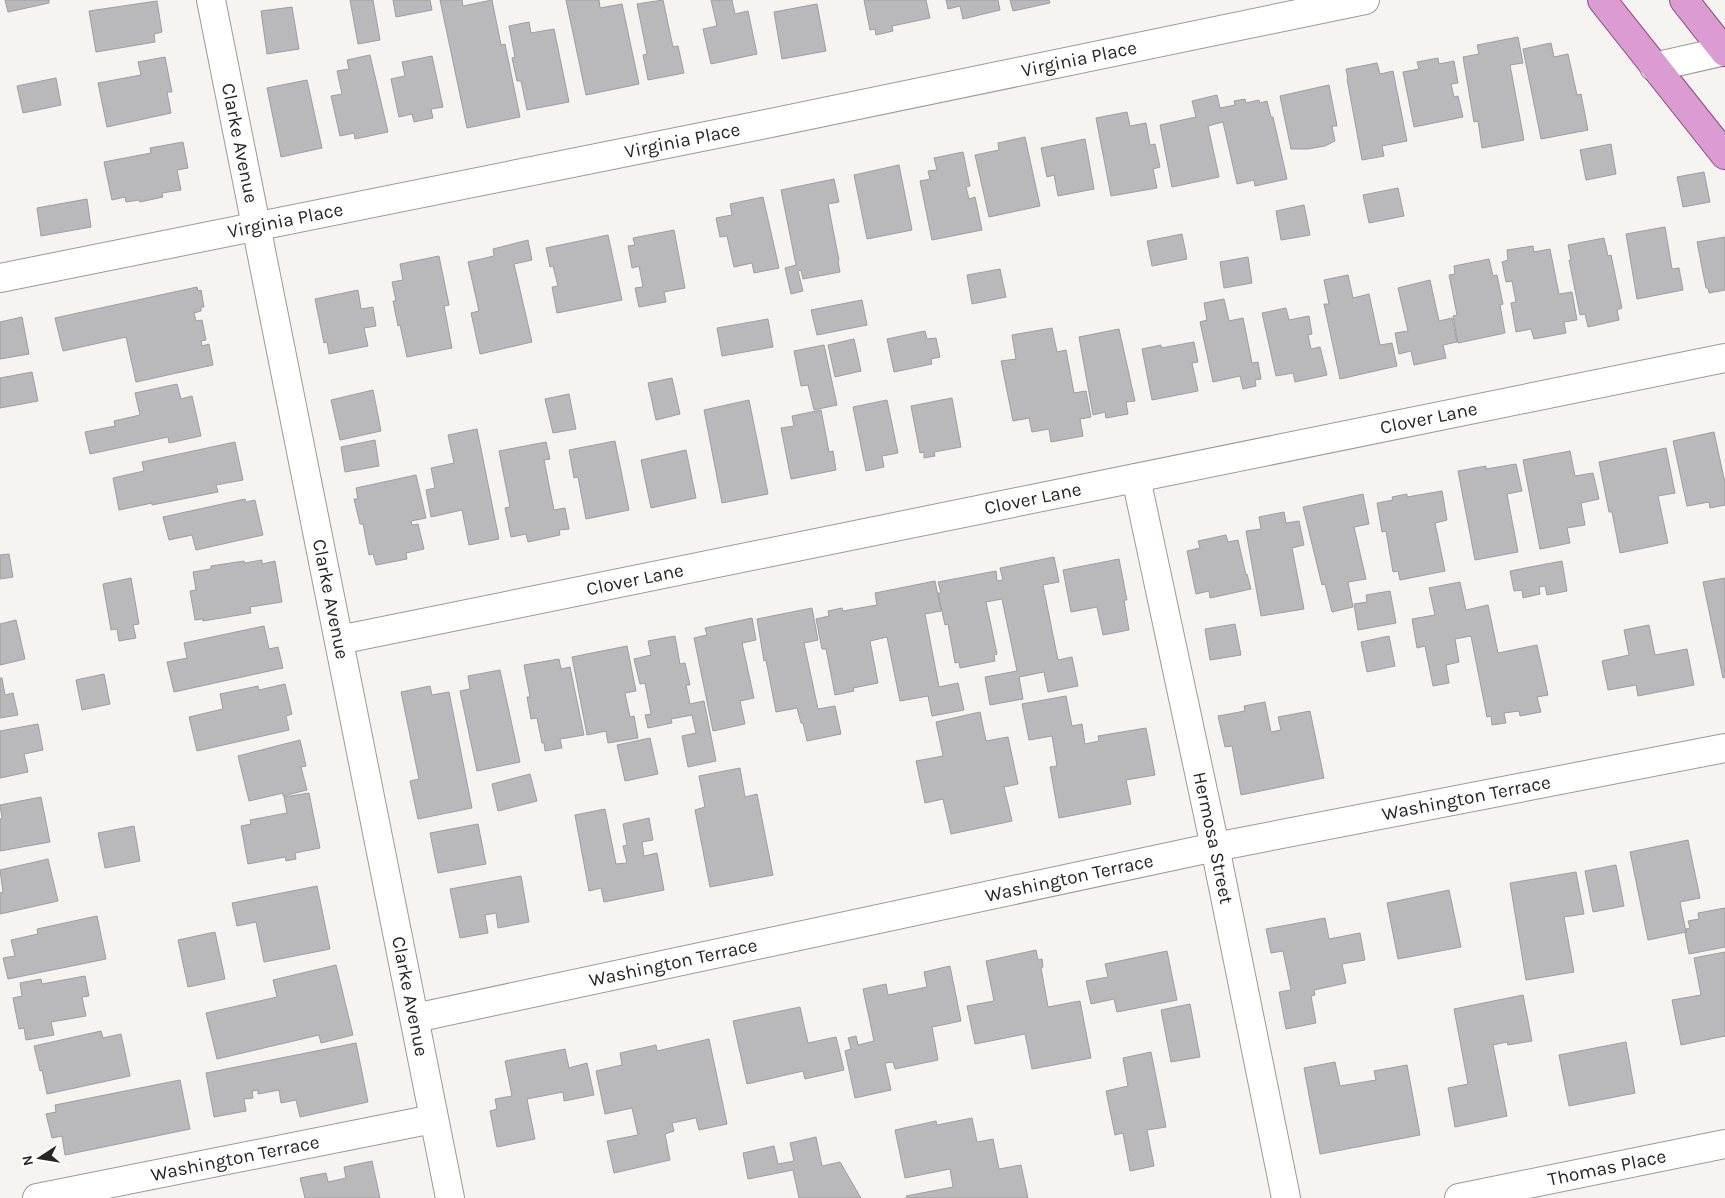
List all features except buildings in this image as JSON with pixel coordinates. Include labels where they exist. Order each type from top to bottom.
[{"type":"main road","points":[[1602,0],[1725,156]]},
{"type":"main road","points":[[1684,0],[1725,51]]},
{"type":"street","name":"Clarke Avenue","points":[[211,0],[450,1198]]},
{"type":"street","name":"Virginia Place","points":[[0,278],[751,127],[1365,0]]},
{"type":"street","points":[[1654,67],[1725,51]]},
{"type":"street","name":"Clover Lane","points":[[340,640],[1725,358]]},
{"type":"street","name":"Hermosa Street","points":[[1136,478],[1215,847],[1286,1198]]},
{"type":"street","name":"Washington Terrace","points":[[415,1018],[1215,847],[1725,748]]},
{"type":"street","name":"Washington Terrace","points":[[37,1198],[434,1119]]},
{"type":"street","name":"Thomas Place","points":[[1459,1198],[1725,1144]]}]
